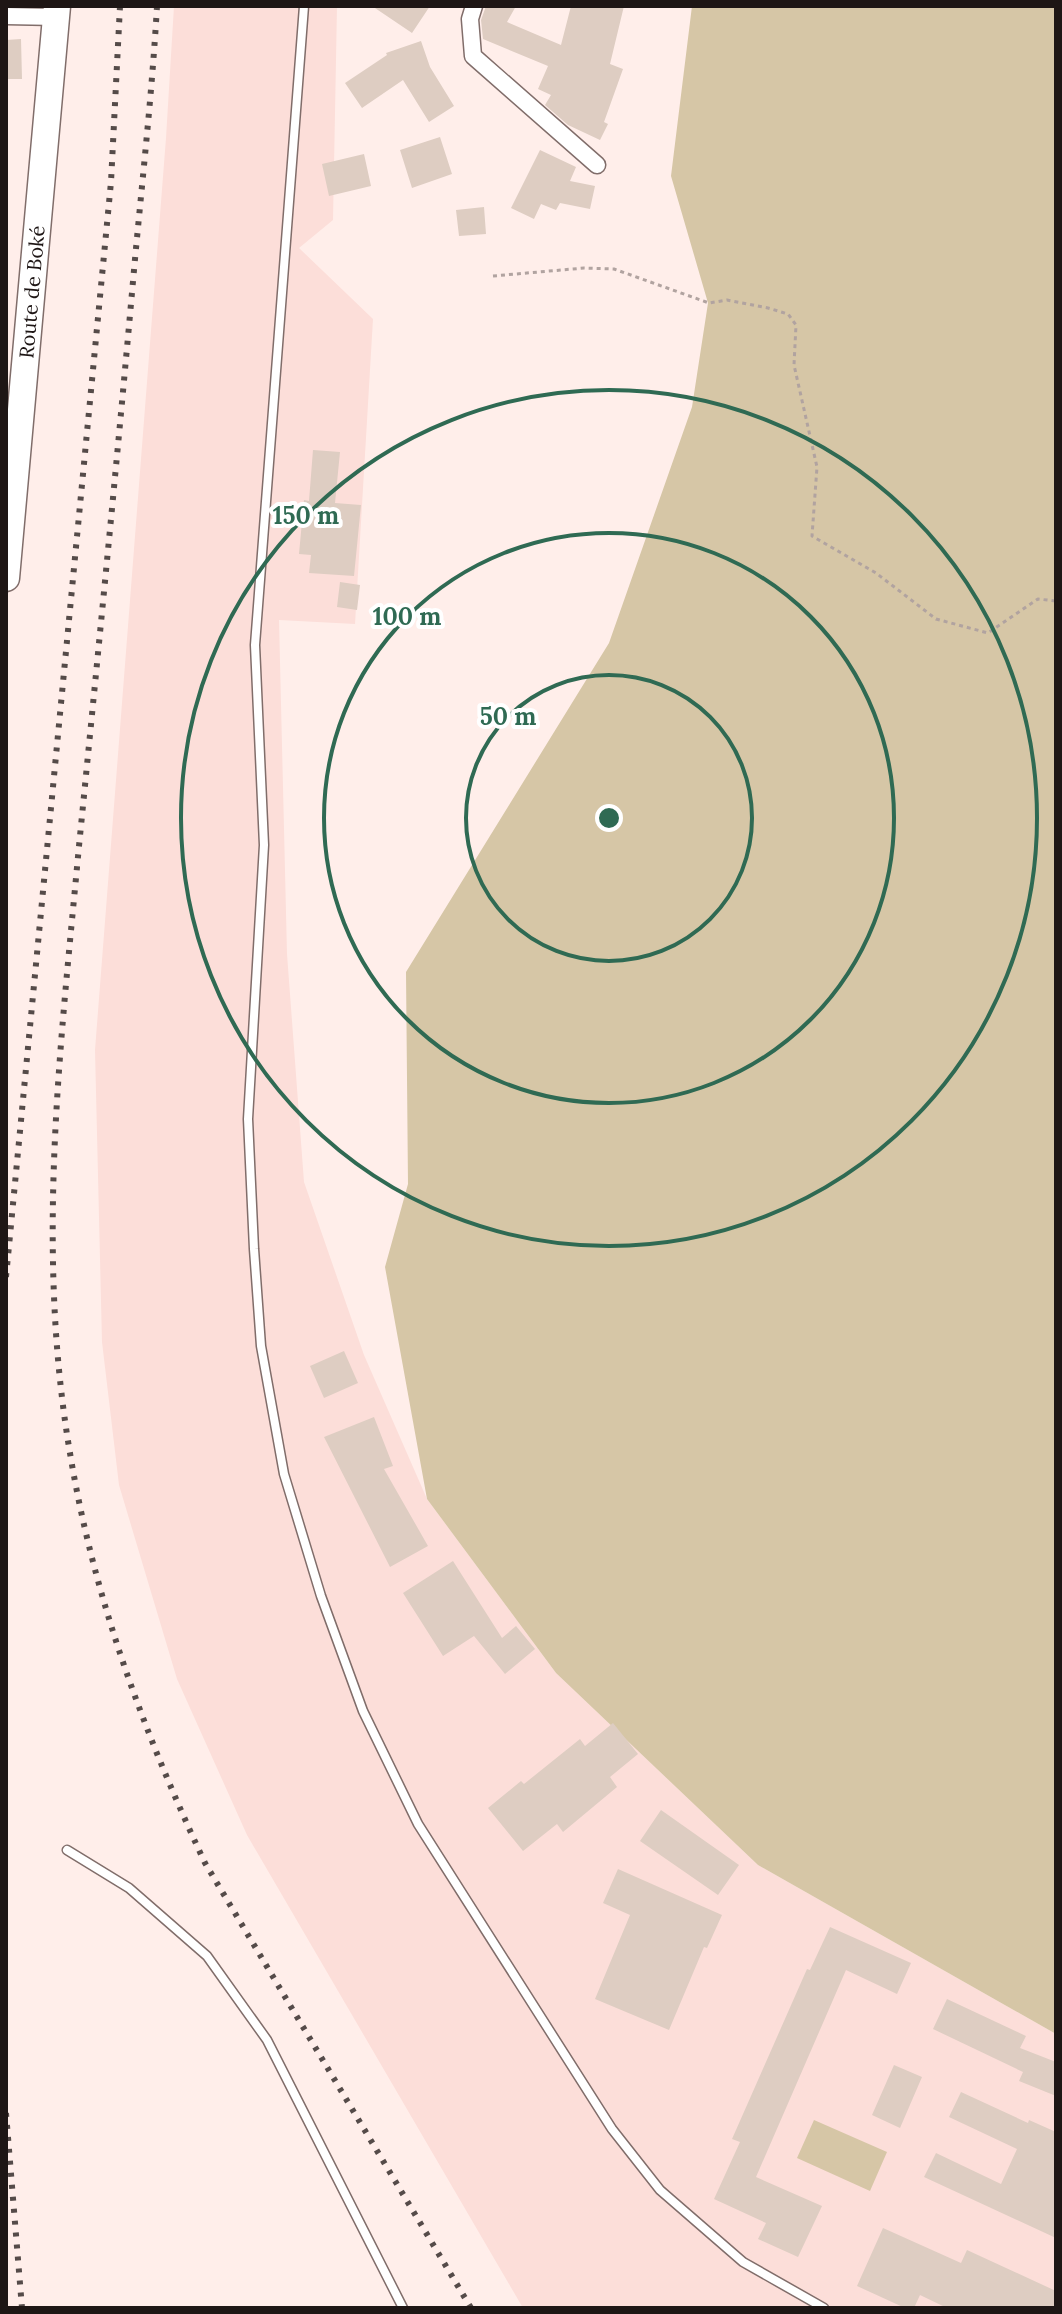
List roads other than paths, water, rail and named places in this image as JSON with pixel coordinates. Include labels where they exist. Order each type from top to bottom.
[{"type":"main road","name":"Route de Boké","points":[[6,578],[12,446],[57,11]]},
{"type":"street","points":[[474,6],[470,19],[473,56],[597,165]]},
{"type":"street","points":[[6,16],[57,11]]},
{"type":"lane","points":[[304,6],[255,645],[264,845],[248,1119],[261,1346],[284,1474],[321,1596],[363,1711],[418,1824],[612,2129],[660,2190],[743,2262],[824,2308]]},
{"type":"lane","points":[[67,1850],[129,1888],[207,1956],[267,2040],[403,2308]]},
{"type":"railway","points":[[6,1277],[111,182],[120,6]]},
{"type":"railway","points":[[157,6],[59,1076],[53,1229],[54,1305],[60,1382],[71,1459],[93,1564],[124,1666],[183,1814],[205,1863],[471,2308]]},
{"type":"railway","points":[[6,2113],[22,2308]]}]
